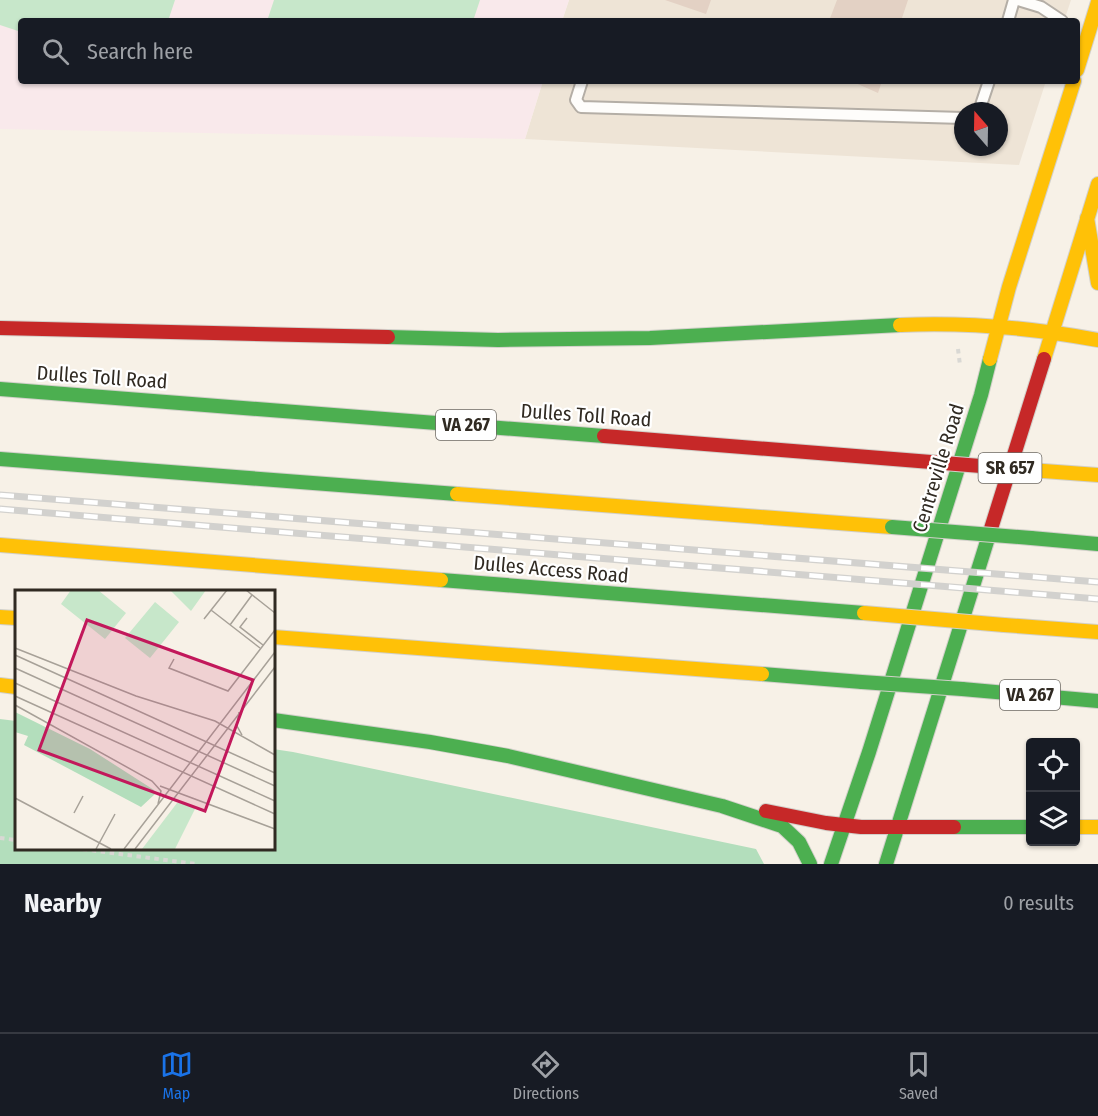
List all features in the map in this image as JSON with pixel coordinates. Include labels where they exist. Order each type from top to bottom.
[{"type":"main road","points":[[1080,52],[1098,2]]},
{"type":"main road","name":"Centreville Road","points":[[831,864],[869,752],[981,395],[1009,287],[1073,84]]},
{"type":"main road","name":"SR 657","points":[[886,864],[1098,184]]},
{"type":"main road","points":[[1087,218],[1098,283]]},
{"type":"main road","points":[[0,328],[498,340],[650,338],[921,324],[999,325],[1098,340]]},
{"type":"main road","name":"Dulles Toll Road","points":[[0,389],[1098,475]]},
{"type":"main road","points":[[0,459],[1098,544]]},
{"type":"main road","name":"Dulles Access Road","points":[[0,545],[1098,632]]},
{"type":"main road","points":[[0,616],[15,618]]},
{"type":"main road","name":"VA 267","points":[[274,637],[1098,701]]},
{"type":"main road","points":[[0,685],[15,687]]},
{"type":"main road","points":[[274,720],[468,748],[722,806],[782,826],[802,847],[810,864]]},
{"type":"main road","points":[[722,806],[788,814],[844,825],[897,828],[1026,827]]},
{"type":"main road","points":[[1080,827],[1098,826]]},
{"type":"lane","points":[[1009,18],[1016,0],[1041,8],[1057,18]]},
{"type":"lane","points":[[581,84],[576,100],[580,107],[954,118]]},
{"type":"lane","points":[[982,102],[988,84]]},
{"type":"path","points":[[0,838],[15,840]]},
{"type":"path","points":[[82,849],[195,864]]},
{"type":"shaded area","points":[[0,0],[569,0],[563,18],[18,18],[18,84],[542,84],[525,139],[0,129]]},
{"type":"shaded area","points":[[569,0],[1071,0],[1065,18],[563,18]]},
{"type":"shaded area","points":[[542,84],[1045,84],[1019,165],[525,139]]},
{"type":"green space","points":[[0,0],[175,0],[169,18],[18,18],[18,31],[0,25]]},
{"type":"green space","points":[[274,0],[480,0],[474,18],[268,18]]},
{"type":"green space","points":[[0,719],[15,721],[15,849],[274,849],[274,749],[756,849],[764,864],[0,864]]},
{"type":"building","points":[[665,0],[711,0],[706,14]]},
{"type":"building","points":[[837,0],[908,0],[902,18],[830,18]]},
{"type":"building","points":[[858,84],[881,84],[878,93]]},
{"type":"railway","points":[[0,495],[1098,582]]},
{"type":"railway","points":[[0,509],[1098,599]]},
{"type":"traffic: fast","points":[[388,337],[498,340],[650,338],[900,325]]},
{"type":"traffic: fast","points":[[831,864],[869,752],[981,395],[990,359]]},
{"type":"traffic: fast","points":[[0,389],[604,436]]},
{"type":"traffic: fast","points":[[0,459],[457,494]]},
{"type":"traffic: fast","points":[[892,527],[1031,538]]},
{"type":"traffic: fast","points":[[886,864],[989,535]]},
{"type":"traffic: fast","points":[[1031,538],[1098,544]]},
{"type":"traffic: fast","points":[[441,580],[864,613]]},
{"type":"traffic: fast","points":[[762,674],[862,682]]},
{"type":"traffic: fast","points":[[862,682],[962,689]]},
{"type":"traffic: fast","points":[[962,689],[1098,701]]},
{"type":"traffic: fast","points":[[274,720],[430,742],[508,756],[722,806],[782,826],[799,842],[810,864]]},
{"type":"traffic: fast","points":[[954,827],[1026,827]]},
{"type":"traffic: slow","points":[[1080,60],[1098,2]]},
{"type":"traffic: slow","points":[[990,359],[1009,287],[1073,84]]},
{"type":"traffic: slow","points":[[1044,359],[1098,184]]},
{"type":"traffic: slow","points":[[1087,218],[1098,283]]},
{"type":"traffic: slow","points":[[900,325],[950,324],[1000,327],[1098,340]]},
{"type":"traffic: slow","points":[[1030,470],[1098,475]]},
{"type":"traffic: slow","points":[[457,494],[892,527]]},
{"type":"traffic: slow","points":[[0,545],[441,580]]},
{"type":"traffic: slow","points":[[864,613],[1004,625]]},
{"type":"traffic: slow","points":[[0,617],[15,618]]},
{"type":"traffic: slow","points":[[1004,625],[1098,632]]},
{"type":"traffic: slow","points":[[274,637],[762,674]]},
{"type":"traffic: slow","points":[[0,685],[15,687]]},
{"type":"traffic: slow","points":[[1080,827],[1098,827]]},
{"type":"traffic: jam","points":[[0,328],[388,337]]},
{"type":"traffic: jam","points":[[989,535],[1044,359]]},
{"type":"traffic: jam","points":[[604,436],[931,462]]},
{"type":"traffic: jam","points":[[931,462],[1030,470]]},
{"type":"traffic: jam","points":[[766,811],[826,823],[861,827],[954,827]]}]
